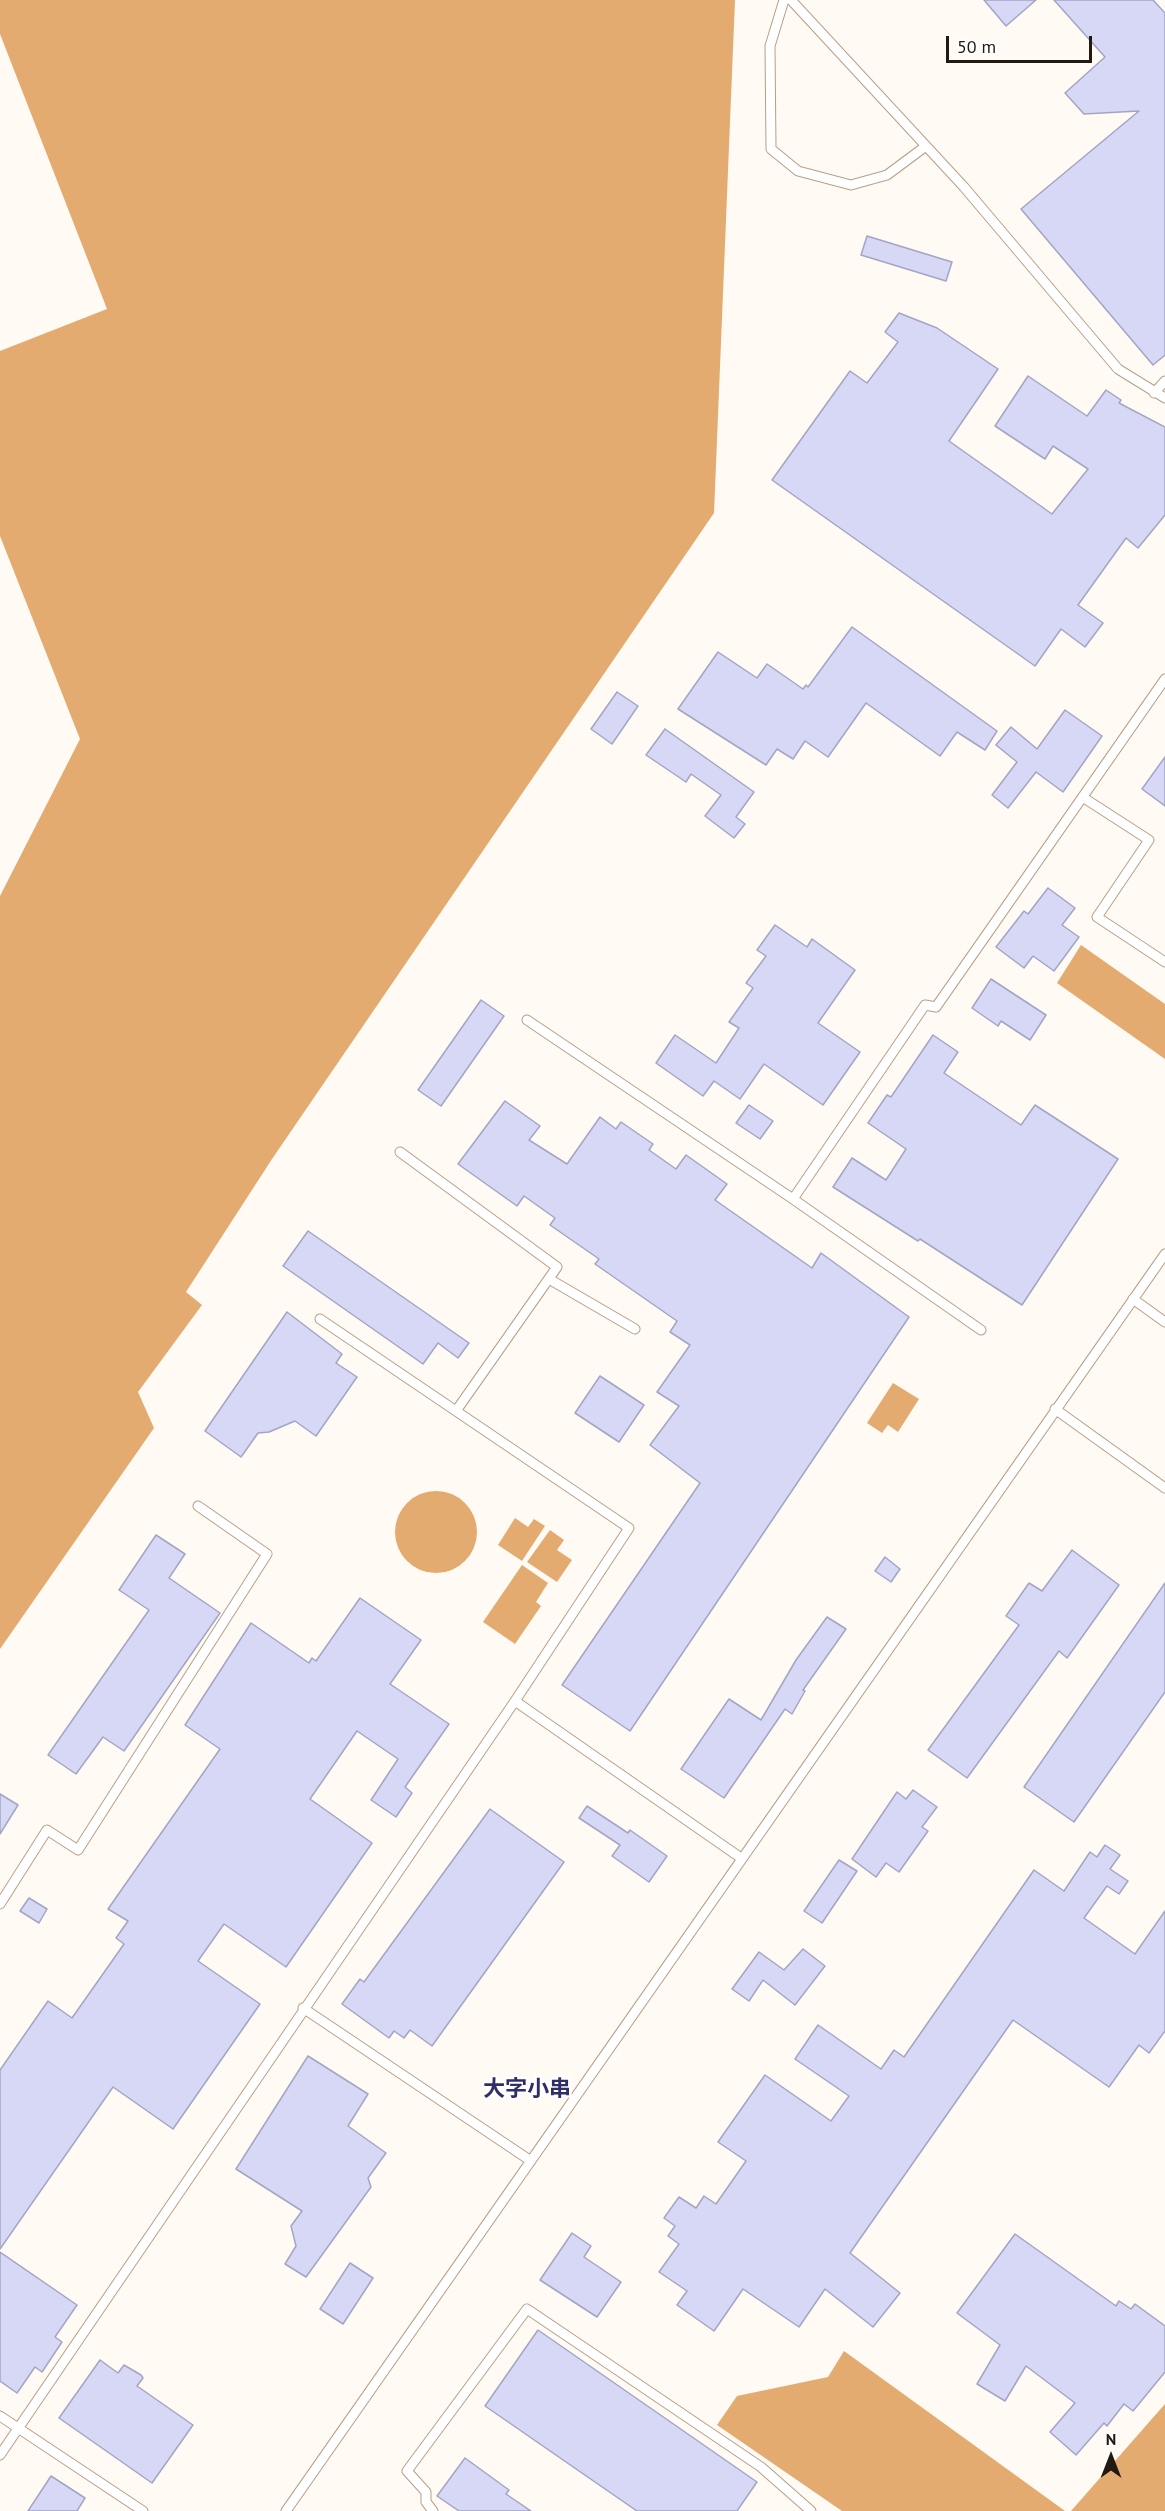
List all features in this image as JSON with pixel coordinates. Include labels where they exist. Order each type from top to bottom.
[{"type":"lane","points":[[784,0],[770,46],[771,149],[798,171],[851,185],[887,175],[926,146]]},
{"type":"lane","points":[[792,0],[926,146],[1118,369],[1165,398]]},
{"type":"lane","points":[[1154,393],[1165,381]]},
{"type":"lane","points":[[793,1199],[925,1005],[936,1007],[1165,679]]},
{"type":"lane","points":[[1084,798],[1149,840],[1097,917],[1165,962]]},
{"type":"lane","points":[[527,1020],[793,1199],[981,1330]]},
{"type":"lane","points":[[400,1152],[557,1267],[456,1411]]},
{"type":"lane","points":[[286,2511],[1165,1254]]},
{"type":"lane","points":[[549,1279],[635,1329]]},
{"type":"lane","points":[[1133,1299],[1165,1322]]},
{"type":"lane","points":[[0,2455],[303,2008],[515,1701],[629,1528],[320,1319]]},
{"type":"lane","points":[[1055,1409],[1165,1488]]},
{"type":"lane","points":[[0,1904],[47,1830],[78,1851],[267,1554],[198,1506]]},
{"type":"lane","points":[[515,1701],[741,1858]]},
{"type":"lane","points":[[303,2008],[531,2161]]},
{"type":"lane","points":[[433,2511],[426,2502],[426,2492],[407,2471],[527,2309],[760,2467],[811,2511]]},
{"type":"lane","points":[[0,2416],[143,2511]]},
{"type":"shaded area","points":[[0,0],[735,0],[714,513],[272,1159],[186,1292],[202,1305],[138,1392],[154,1428],[0,1649],[0,896],[80,739],[0,536],[0,351],[107,309],[0,34]]},
{"type":"shaded area","points":[[1081,945],[1165,1004],[1165,1059],[1057,983]]},
{"type":"shaded area","points":[[893,1383],[919,1399],[898,1432],[888,1425],[882,1433],[867,1423]]},
{"type":"shaded area","points":[[428,1491],[444,1491],[459,1497],[471,1509],[477,1524],[477,1540],[471,1555],[459,1567],[444,1573],[428,1573],[413,1567],[401,1555],[395,1540],[395,1524],[401,1509],[413,1497]]},
{"type":"shaded area","points":[[515,1518],[528,1527],[534,1519],[545,1526],[522,1561],[498,1545]]},
{"type":"shaded area","points":[[550,1530],[564,1540],[557,1550],[572,1560],[557,1582],[527,1562]]},
{"type":"shaded area","points":[[522,1565],[548,1583],[536,1602],[541,1606],[515,1644],[483,1622]]},
{"type":"shaded area","points":[[844,2351],[1065,2511],[842,2511],[717,2425],[737,2396],[828,2377]]},
{"type":"shaded area","points":[[1165,2404],[1165,2511],[1071,2511]]},
{"type":"building","points":[[984,0],[1036,0],[1006,26]]},
{"type":"building","points":[[1054,0],[1153,0],[1165,13],[1165,355],[1153,365],[1021,209],[1139,111],[1084,114],[1065,93],[1105,57]]},
{"type":"building","points":[[867,236],[952,262],[946,281],[861,255]]},
{"type":"building","points":[[899,313],[937,328],[998,369],[949,441],[1052,514],[1088,469],[1053,446],[1045,459],[995,426],[1028,376],[1087,416],[1106,390],[1121,400],[1119,403],[1165,427],[1165,515],[1138,548],[1126,538],[1078,605],[1103,623],[1085,647],[1061,629],[1035,666],[772,480],[850,371],[867,383],[898,342],[885,332]]},
{"type":"building","points":[[852,627],[997,731],[985,750],[957,732],[940,756],[866,703],[828,757],[805,741],[793,759],[777,749],[766,765],[678,709],[718,652],[757,678],[767,664],[803,689],[806,685],[808,687]]},
{"type":"building","points":[[617,692],[638,706],[612,744],[591,729]]},
{"type":"building","points":[[1065,710],[1102,736],[1063,792],[1036,772],[1008,808],[992,795],[1017,762],[996,745],[1011,727],[1037,749]]},
{"type":"building","points":[[665,729],[754,792],[736,817],[745,824],[734,838],[705,816],[721,795],[691,774],[686,782],[646,755]]},
{"type":"building","points":[[1165,757],[1165,806],[1142,789]]},
{"type":"building","points":[[1048,888],[1075,908],[1062,925],[1079,937],[1054,971],[1033,956],[1024,968],[996,947],[1024,911],[1028,914]]},
{"type":"building","points":[[775,925],[807,947],[812,939],[855,970],[818,1023],[860,1052],[823,1105],[764,1064],[740,1099],[714,1081],[703,1096],[656,1063],[675,1035],[716,1063],[739,1028],[729,1022],[753,988],[746,983],[766,956],[757,950]]},
{"type":"building","points":[[991,979],[1046,1015],[1030,1040],[1001,1021],[998,1026],[972,1008]]},
{"type":"building","points":[[481,1000],[504,1016],[441,1106],[418,1090]]},
{"type":"building","points":[[933,1035],[958,1052],[944,1073],[1021,1125],[1035,1105],[1118,1159],[1022,1305],[920,1239],[918,1241],[833,1187],[852,1158],[886,1180],[906,1149],[868,1123],[887,1095],[891,1097]]},
{"type":"building","points":[[505,1101],[540,1126],[529,1140],[567,1164],[600,1117],[616,1129],[621,1122],[653,1144],[649,1150],[676,1169],[686,1155],[727,1184],[715,1200],[812,1268],[821,1253],[909,1317],[630,1731],[562,1685],[700,1483],[650,1445],[679,1406],[657,1392],[690,1345],[670,1332],[677,1321],[595,1264],[599,1259],[550,1225],[555,1218],[524,1196],[517,1206],[458,1164]]},
{"type":"building","points":[[749,1105],[773,1121],[760,1139],[736,1123]]},
{"type":"building","points":[[308,1231],[469,1343],[458,1358],[438,1343],[423,1364],[283,1266]]},
{"type":"building","points":[[287,1312],[342,1354],[336,1363],[357,1377],[316,1436],[295,1421],[269,1432],[258,1433],[241,1457],[205,1431]]},
{"type":"building","points":[[600,1376],[644,1405],[619,1442],[575,1413]]},
{"type":"building","points":[[156,1535],[185,1554],[169,1578],[220,1613],[124,1751],[103,1737],[76,1774],[48,1755],[149,1610],[119,1590]]},
{"type":"building","points":[[1072,1550],[1119,1585],[1067,1658],[1059,1651],[967,1778],[928,1750],[1019,1625],[1006,1616],[1029,1583],[1042,1591]]},
{"type":"building","points":[[885,1557],[900,1569],[891,1582],[875,1571]]},
{"type":"building","points":[[1165,1583],[1165,1692],[1074,1822],[1024,1787]]},
{"type":"building","points":[[360,1598],[421,1640],[390,1684],[449,1724],[405,1787],[412,1793],[396,1817],[371,1800],[398,1759],[357,1731],[310,1799],[372,1843],[286,1967],[224,1924],[198,1961],[260,2004],[173,2129],[113,2087],[0,2249],[0,2070],[48,2001],[72,2018],[124,1944],[116,1938],[128,1921],[108,1909],[220,1749],[185,1725],[251,1623],[309,1663],[312,1658],[316,1661]]},
{"type":"building","points":[[827,1617],[846,1629],[803,1690],[805,1691],[792,1714],[785,1709],[724,1798],[681,1769],[729,1699],[761,1720],[796,1660]]},
{"type":"building","points":[[913,1790],[937,1807],[922,1827],[928,1831],[899,1872],[886,1863],[876,1877],[852,1859],[897,1792],[906,1799]]},
{"type":"building","points":[[0,1794],[18,1805],[0,1834]]},
{"type":"building","points":[[587,1806],[628,1833],[630,1830],[667,1856],[649,1882],[612,1856],[620,1845],[579,1818]]},
{"type":"building","points":[[490,1809],[564,1862],[432,2046],[410,2030],[404,2038],[394,2031],[389,2038],[342,2004],[360,1979],[364,1982]]},
{"type":"building","points":[[1105,1845],[1120,1855],[1110,1869],[1128,1881],[1119,1894],[1107,1886],[1084,1918],[1135,1954],[1165,1911],[1165,2031],[1149,2053],[1139,2045],[1109,2087],[1013,2020],[850,2253],[900,2293],[873,2327],[825,2289],[799,2327],[743,2289],[714,2331],[677,2305],[687,2291],[659,2272],[679,2244],[668,2236],[675,2226],[664,2218],[679,2197],[696,2208],[704,2196],[716,2204],[746,2161],[718,2142],[765,2075],[831,2121],[849,2096],[795,2059],[818,2025],[881,2069],[894,2050],[904,2057],[1034,1870],[1064,1891],[1090,1852],[1097,1857]]},
{"type":"building","points":[[839,1860],[857,1871],[822,1923],[804,1911]]},
{"type":"building","points":[[29,1898],[47,1909],[39,1923],[20,1911]]},
{"type":"building","points":[[803,1949],[825,1966],[795,2005],[763,1980],[749,2001],[732,1989],[759,1952],[784,1970]]},
{"type":"building","points":[[308,2056],[368,2094],[348,2126],[386,2153],[368,2178],[371,2187],[306,2277],[285,2264],[296,2246],[291,2226],[302,2211],[236,2169]]},
{"type":"building","points":[[572,2233],[591,2246],[584,2257],[621,2282],[597,2317],[540,2280]]},
{"type":"building","points":[[1015,2234],[1116,2306],[1119,2301],[1131,2309],[1135,2304],[1165,2326],[1165,2372],[1133,2411],[1124,2404],[1107,2426],[1104,2423],[1076,2455],[1050,2432],[1075,2403],[1026,2366],[1005,2401],[977,2384],[1000,2345],[957,2313]]},
{"type":"building","points":[[0,2252],[77,2305],[55,2337],[62,2342],[42,2372],[35,2367],[17,2393],[0,2381]]},
{"type":"building","points":[[350,2263],[373,2278],[343,2324],[320,2309]]},
{"type":"building","points":[[538,2330],[757,2482],[737,2511],[637,2511],[485,2406]]},
{"type":"building","points":[[100,2360],[118,2373],[124,2365],[141,2375],[143,2378],[137,2386],[193,2425],[152,2483],[59,2418]]},
{"type":"building","points":[[465,2458],[509,2490],[506,2494],[531,2511],[459,2511],[437,2496]]},
{"type":"building","points":[[51,2476],[85,2498],[77,2511],[28,2511]]},
{"type":"district","name":"大字小串","points":[[527,2090]]}]
